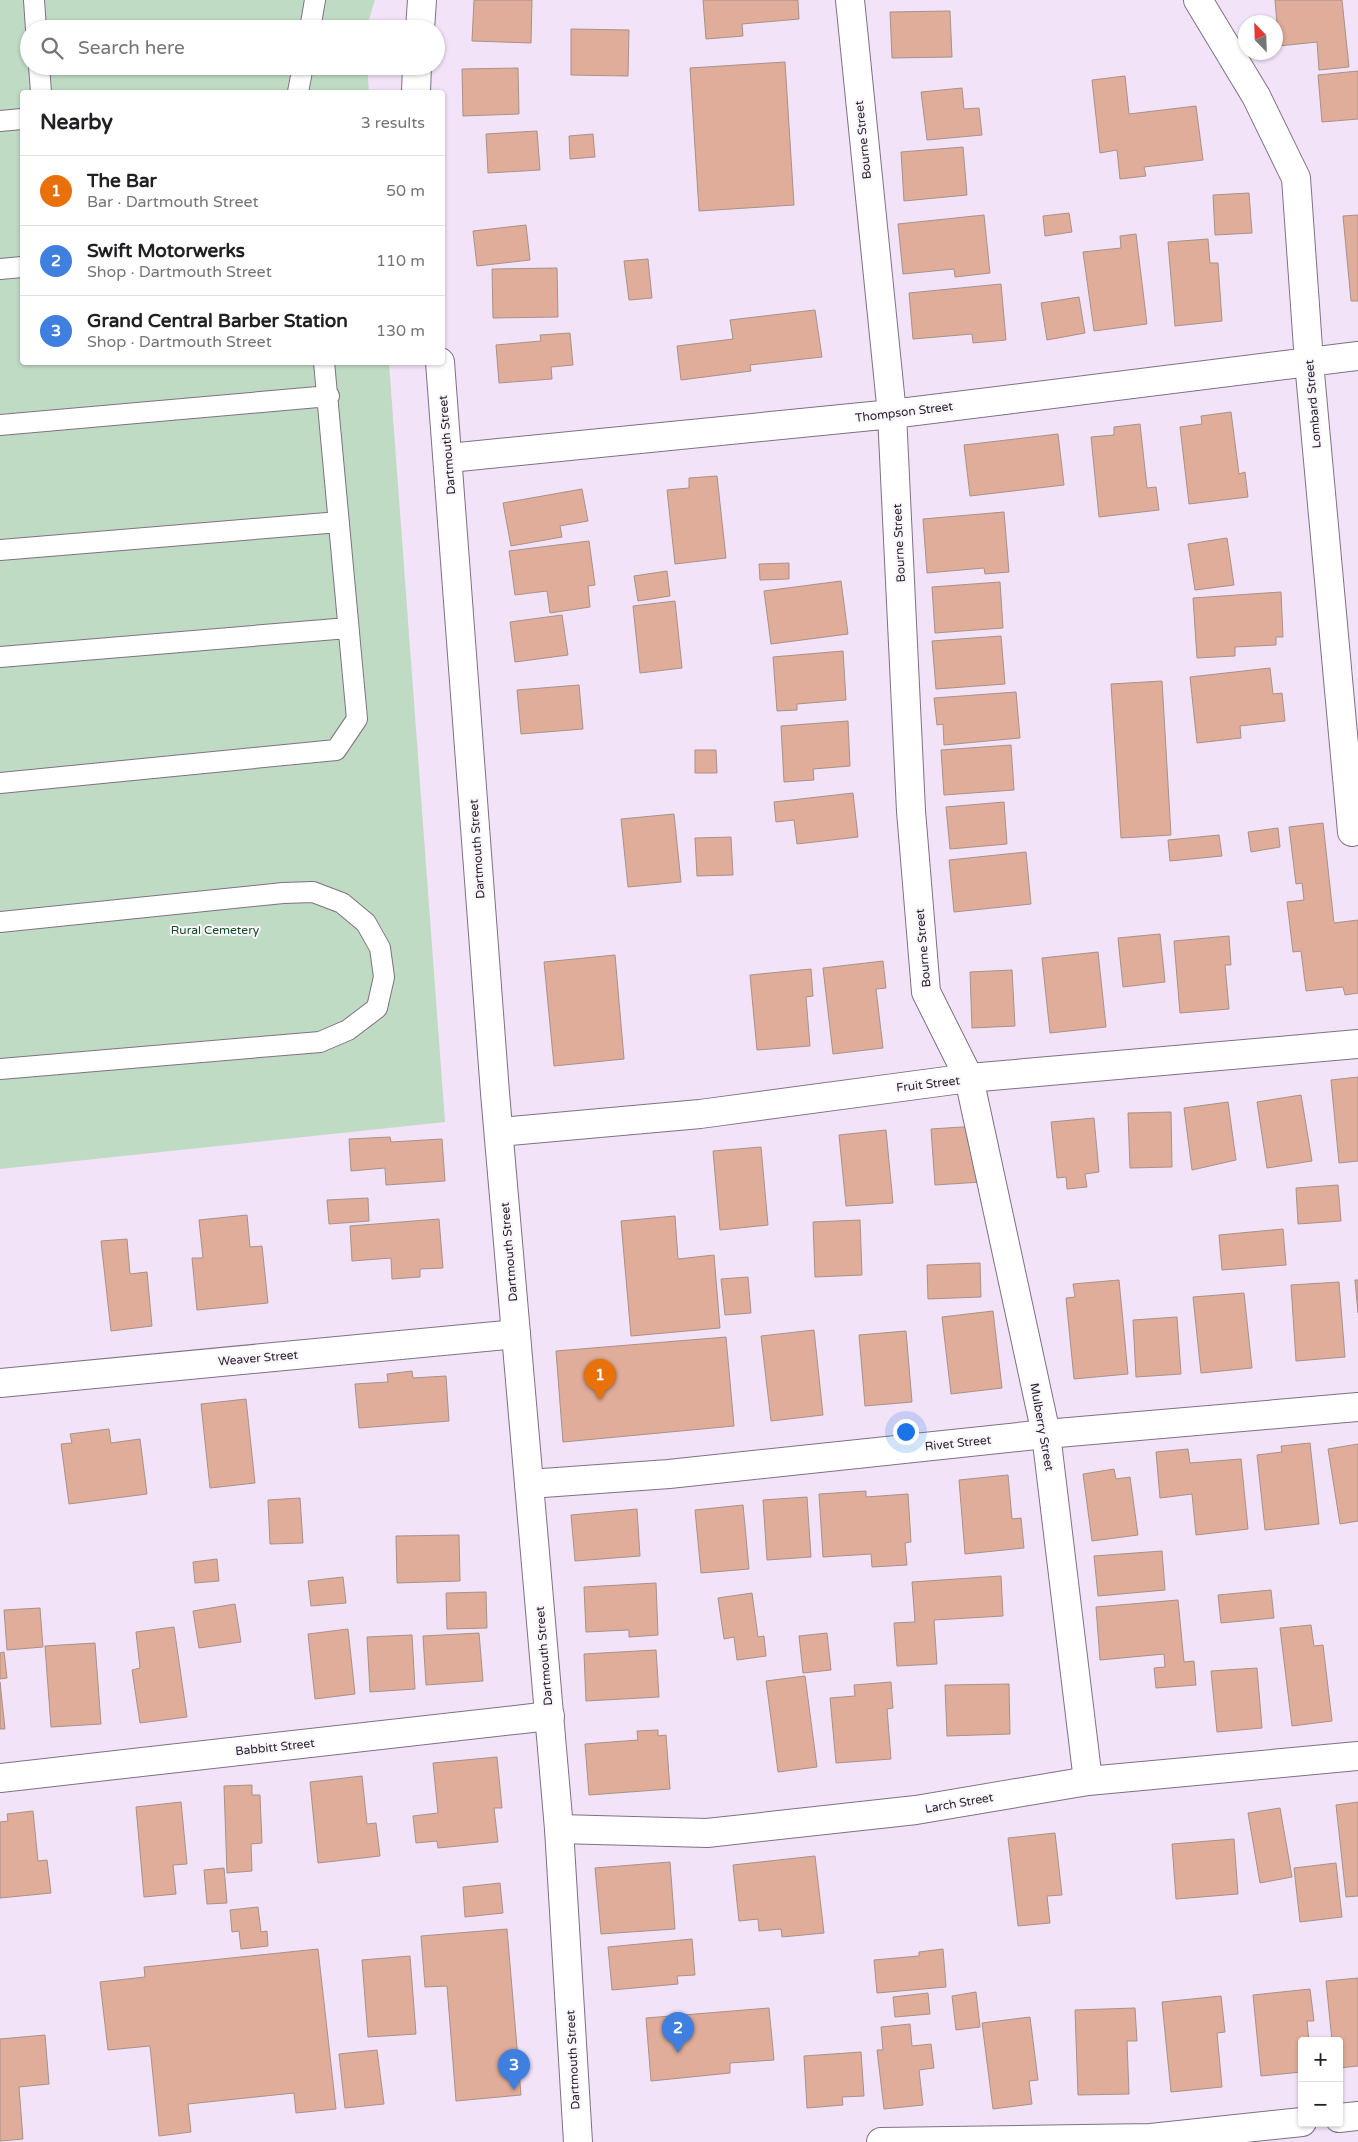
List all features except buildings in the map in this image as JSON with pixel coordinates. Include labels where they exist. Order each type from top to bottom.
[{"type":"street","points":[[421,20],[422,0]]},
{"type":"street","name":"Bourne Street","points":[[850,0],[892,414],[911,801],[926,992],[969,1078]]},
{"type":"street","name":"Lombard Street","points":[[1198,0],[1256,96],[1296,178],[1309,362],[1352,832]]},
{"type":"street","points":[[416,90],[417,75]]},
{"type":"street","name":"Thompson Street","points":[[449,458],[892,414],[1358,356]]},
{"type":"street","name":"Dartmouth Street","points":[[440,365],[449,458],[499,1132],[559,1830],[578,2142]]},
{"type":"street","name":"Fruit Street","points":[[499,1132],[700,1114],[969,1078],[1358,1044]]},
{"type":"street","name":"Mulberry Street","points":[[969,1078],[1046,1434],[1088,1782]]},
{"type":"street","name":"Weaver Street","points":[[0,1383],[516,1334]]},
{"type":"street","name":"Rivet Street","points":[[529,1484],[669,1474],[1046,1434],[1358,1407]]},
{"type":"street","name":"Babbitt Street","points":[[0,1778],[550,1716]]},
{"type":"street","name":"Larch Street","points":[[559,1830],[707,1833],[916,1810],[1088,1782],[1358,1756]]},
{"type":"street","points":[[1343,2118],[1358,2116]]},
{"type":"street","points":[[881,2142],[1151,2138],[1298,2122]]},
{"type":"lane","points":[[34,0],[35,20]]},
{"type":"lane","points":[[312,20],[315,0]]},
{"type":"lane","points":[[40,75],[41,90]]},
{"type":"lane","points":[[298,90],[301,75]]},
{"type":"lane","points":[[0,121],[20,119]]},
{"type":"lane","points":[[0,270],[20,268]]},
{"type":"lane","points":[[0,784],[336,750],[357,719],[329,396],[324,365]]},
{"type":"lane","points":[[0,425],[329,396]]},
{"type":"lane","points":[[0,550],[339,522]]},
{"type":"lane","points":[[0,658],[348,628]]},
{"type":"lane","points":[[0,922],[283,893],[313,892],[342,903],[366,923],[380,948],[384,977],[376,1008],[348,1030],[320,1042],[0,1069]]},
{"type":"green space","name":"Rural Cemetery","points":[[0,0],[375,0],[369,20],[20,20],[20,75],[368,75],[369,90],[20,90],[20,365],[389,365],[445,1122],[0,1169]]},
{"type":"place","name":"The Bar","points":[[600,1400]]},
{"type":"place","name":"Swift Motorwerks","points":[[678,2053]]},
{"type":"place","name":"Grand Central Barber Station","points":[[514,2090]]}]
